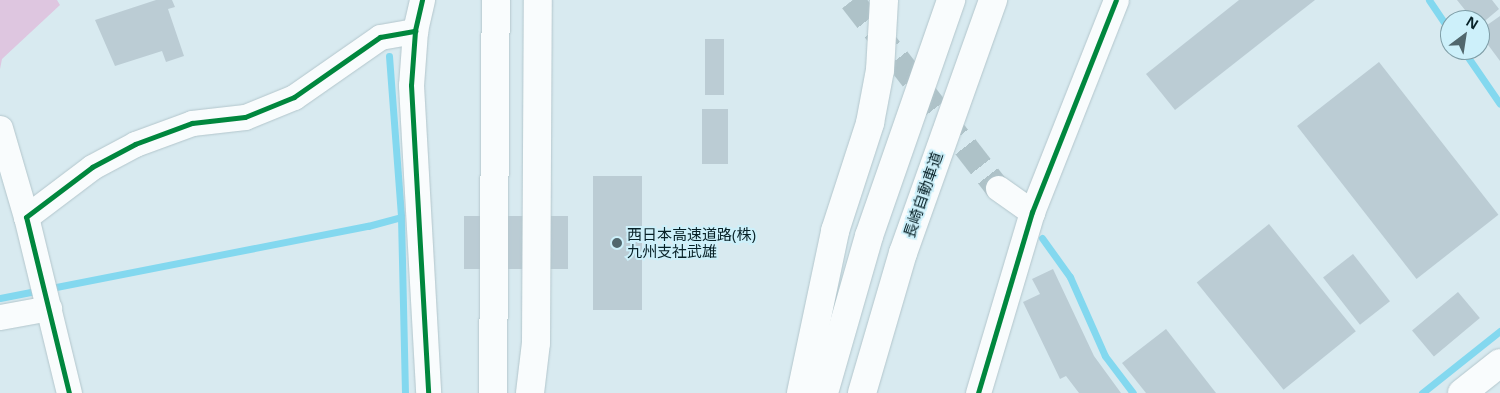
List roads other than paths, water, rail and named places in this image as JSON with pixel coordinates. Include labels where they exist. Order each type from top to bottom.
[{"type":"highway","points":[[493,393],[491,344],[496,0]]},
{"type":"highway","points":[[538,0],[536,344],[540,393]]},
{"type":"highway","points":[[539,34],[542,0]]},
{"type":"highway","points":[[801,393],[835,231],[870,122],[880,70],[884,0]]},
{"type":"highway","points":[[824,393],[869,236],[950,0]]},
{"type":"highway","name":"長崎自動車道","points":[[862,393],[903,253],[993,0]]},
{"type":"highway","points":[[484,393],[491,344]]},
{"type":"highway","points":[[530,393],[536,344]]},
{"type":"highway","points":[[1462,393],[1500,363]]},
{"type":"street","points":[[422,0],[415,31],[411,85],[428,393]]},
{"type":"street","points":[[978,393],[1032,212],[1116,0]]},
{"type":"street","points":[[26,217],[92,167],[135,144],[192,123],[246,117],[294,97],[380,36],[415,31]]},
{"type":"street","points":[[0,128],[26,217],[69,393]]},
{"type":"street","points":[[998,188],[1032,212]]},
{"type":"street","points":[[0,317],[49,308]]},
{"type":"waterway","points":[[1429,0],[1440,16]]},
{"type":"waterway","points":[[389,56],[401,217],[405,393]]},
{"type":"waterway","points":[[1470,60],[1500,104]]},
{"type":"waterway","points":[[0,298],[368,226],[401,217]]},
{"type":"waterway","points":[[1042,238],[1070,277],[1105,356],[1133,393]]},
{"type":"waterway","points":[[1422,393],[1500,331]]},
{"type":"tunnel","points":[[852,0],[998,188]]},
{"type":"place","name":"西日本高速道路(株) 九州支社武雄","points":[[617,243]]}]
